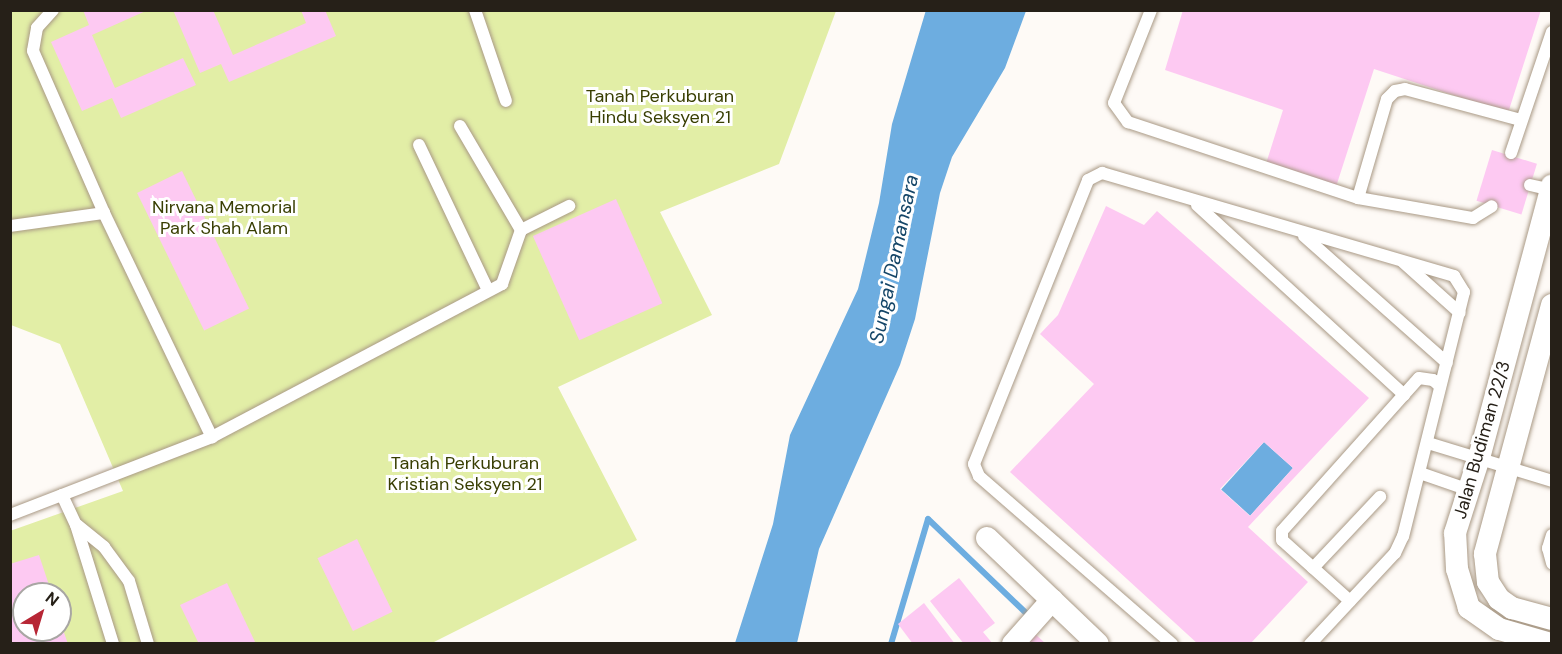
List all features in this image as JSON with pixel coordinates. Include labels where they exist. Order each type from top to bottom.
[{"type":"street","name":"Jalan Budiman 22/3","points":[[1545,643],[1499,629],[1469,608],[1457,569],[1455,533],[1479,458],[1546,188]]},
{"type":"street","name":"Jalan Budiman 22/3","points":[[1551,305],[1485,554],[1488,582],[1512,608],[1551,619]]},
{"type":"street","points":[[987,538],[1098,644]]},
{"type":"street","points":[[1013,644],[1052,600]]},
{"type":"lane","points":[[53,10],[37,28],[33,51],[104,213],[212,437]]},
{"type":"lane","points":[[475,10],[506,101]]},
{"type":"lane","points":[[1151,10],[1114,104],[1118,114],[1128,122],[1358,198],[1473,218],[1492,206]]},
{"type":"lane","points":[[1511,153],[1551,32]]},
{"type":"lane","points":[[1358,198],[1387,99],[1395,91],[1404,89],[1521,120]]},
{"type":"lane","points":[[460,126],[521,230]]},
{"type":"lane","points":[[419,145],[488,290]]},
{"type":"lane","points":[[1172,644],[979,476],[974,464],[1088,180],[1102,173],[1300,234],[1454,276],[1464,292],[1403,536],[1395,553],[1311,644]]},
{"type":"lane","points":[[1194,202],[1404,395]]},
{"type":"lane","points":[[10,515],[212,437],[488,290],[506,279],[521,230],[569,206]]},
{"type":"lane","points":[[10,226],[104,213]]},
{"type":"lane","points":[[1300,234],[1447,363]]},
{"type":"lane","points":[[1400,260],[1460,313]]},
{"type":"lane","points":[[1350,601],[1282,540],[1282,531],[1419,378],[1433,380],[1440,386]]},
{"type":"lane","points":[[1428,443],[1551,481]]},
{"type":"lane","points":[[1420,473],[1469,490]]},
{"type":"lane","points":[[62,495],[76,525],[112,644]]},
{"type":"lane","points":[[1313,568],[1380,497]]},
{"type":"lane","points":[[76,525],[104,547],[129,581],[148,644]]},
{"type":"lane","points":[[1551,535],[1548,548],[1551,563]]},
{"type":"green space","name":"Nirvana Memorial Park Shah Alam","points":[[11,11],[836,11],[779,164],[660,212],[712,315],[558,387],[637,540],[432,643],[11,644],[10,531],[123,491],[60,344],[11,325]]},
{"type":"water","name":"Sungai Damansara","points":[[926,10],[1026,11],[1005,68],[952,157],[940,193],[915,319],[900,365],[819,549],[797,643],[735,643],[773,524],[790,435],[858,289],[879,203],[892,124]]},
{"type":"water","points":[[1264,442],[1293,468],[1250,516],[1221,490]]},
{"type":"building","points":[[83,10],[148,10],[92,35],[115,88],[183,58],[196,85],[121,118],[112,98],[82,111],[51,42],[89,25]]},
{"type":"building","points":[[173,10],[213,10],[233,55],[306,23],[301,10],[325,10],[336,36],[229,82],[221,64],[200,73]]},
{"type":"building","points":[[1183,10],[1541,10],[1508,113],[1374,69],[1334,193],[1264,170],[1283,110],[1165,70]]},
{"type":"building","points":[[1492,150],[1537,164],[1521,214],[1477,201]]},
{"type":"building","points":[[182,171],[249,309],[204,330],[137,193]]},
{"type":"building","points":[[616,199],[662,303],[579,340],[533,236]]},
{"type":"building","points":[[1106,206],[1144,225],[1157,211],[1369,398],[1248,527],[1308,582],[1250,644],[1198,644],[1010,472],[1094,384],[1040,334],[1058,315]],"holes":[[[1264,442],[1293,468],[1250,516],[1220,489]]]},
{"type":"building","points":[[357,539],[393,612],[353,631],[317,558]]},
{"type":"building","points":[[39,555],[48,582],[12,582],[12,642],[67,642],[68,644],[10,644],[10,564]]},
{"type":"building","points":[[959,578],[995,623],[983,632],[993,644],[964,644],[930,601]]},
{"type":"building","points":[[227,583],[256,644],[199,644],[180,605]]},
{"type":"building","points":[[924,603],[955,644],[913,644],[898,624]]},
{"type":"building","points":[[1033,632],[1046,644],[1023,644]]},
{"type":"waterway","points":[[891,644],[928,519],[1025,612]]},
{"type":"park label","name":"Tanah Perkuburan Hindu Seksyen 21","points":[[660,107]]},
{"type":"park label","name":"Tanah Perkuburan Kristian Seksyen 21","points":[[465,474]]}]
